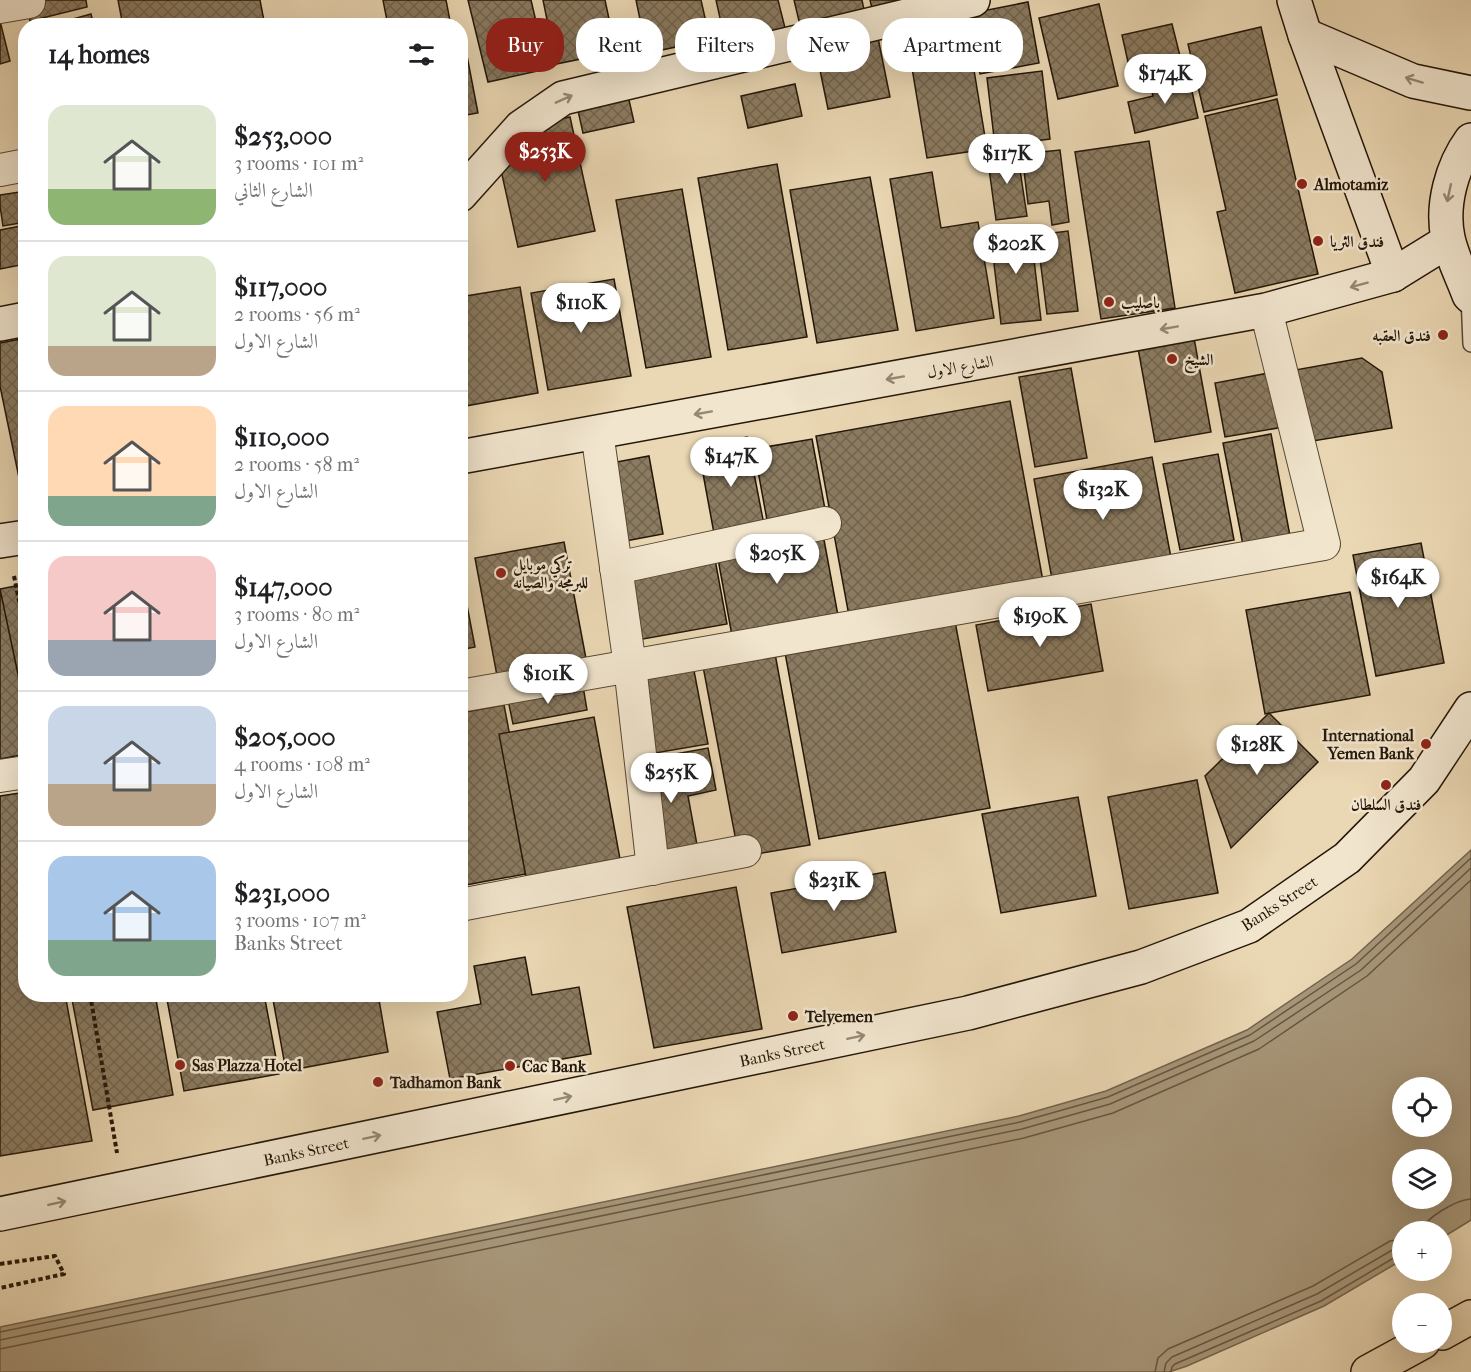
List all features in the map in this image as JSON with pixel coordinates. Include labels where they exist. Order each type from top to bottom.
[{"type":"highway","points":[[1452,1327],[1471,1317]]},
{"type":"highway","points":[[1368,1372],[1403,1353]]},
{"type":"street","points":[[468,186],[521,127],[563,98],[973,0]]},
{"type":"street","points":[[1294,0],[1393,275]]},
{"type":"street","points":[[1305,35],[1413,81],[1471,93]]},
{"type":"street","points":[[1470,296],[1448,241],[1446,227],[1447,197],[1455,168],[1471,140]]},
{"type":"street","points":[[0,170],[18,167]]},
{"type":"street","name":"الشارع الاول","points":[[468,456],[1266,310],[1393,275],[1448,241]]},
{"type":"street","points":[[468,695],[1324,544],[1266,310]]},
{"type":"street","points":[[0,324],[18,321]]},
{"type":"street","points":[[597,432],[630,666],[653,869]]},
{"type":"street","points":[[616,568],[825,523]]},
{"type":"street","name":"Banks Street","points":[[0,1214],[968,1013],[1141,967],[1249,926],[1347,858],[1424,780],[1471,709]]},
{"type":"street","points":[[0,776],[18,773]]},
{"type":"street","points":[[468,904],[745,851]]},
{"type":"lane","points":[[1470,296],[1471,344]]},
{"type":"path","points":[[11,539],[18,584]]},
{"type":"path","points":[[91,1002],[123,1189]]},
{"type":"path","points":[[0,1264],[55,1256],[63,1274],[0,1287]]},
{"type":"water","points":[[1471,850],[1471,1220],[1452,1232],[1452,1221],[1392,1221],[1392,1266],[1324,1306],[1169,1372],[0,1372],[0,1327],[1019,1116],[1106,1091],[1247,1030],[1352,959]]},
{"type":"building","points":[[25,0],[86,0],[87,7],[42,18],[29,18]]},
{"type":"building","points":[[118,0],[260,0],[263,18],[121,18]]},
{"type":"building","points":[[383,0],[446,0],[449,18],[386,18]]},
{"type":"building","points":[[468,0],[531,0],[535,18],[486,18],[486,72],[533,72],[488,82]]},
{"type":"building","points":[[543,0],[605,0],[609,18],[576,18],[576,60],[564,62],[564,18],[547,18]]},
{"type":"building","points":[[636,0],[701,0],[705,18],[675,18],[675,47],[663,50],[663,18],[640,18]]},
{"type":"building","points":[[716,0],[778,0],[786,32],[775,34],[775,18],[720,18]]},
{"type":"building","points":[[794,0],[862,0],[864,10],[830,18],[798,18]]},
{"type":"building","points":[[870,0],[927,0],[873,13]]},
{"type":"building","points":[[1028,2],[1039,63],[1023,66],[1023,18],[968,18],[967,14]]},
{"type":"building","points":[[1099,4],[1118,86],[1058,99],[1039,18]]},
{"type":"building","points":[[91,14],[92,18],[77,18]]},
{"type":"building","points":[[0,21],[10,61],[0,64]]},
{"type":"building","points":[[1172,24],[1183,68],[1132,80],[1122,35]]},
{"type":"building","points":[[1261,27],[1277,95],[1204,112],[1188,44]]},
{"type":"building","points":[[877,33],[882,58],[882,72],[885,72],[890,97],[828,109],[820,72],[870,72],[870,34]]},
{"type":"building","points":[[468,61],[478,113],[468,115]]},
{"type":"building","points":[[1042,71],[1050,139],[995,146],[987,78]]},
{"type":"building","points":[[913,72],[974,72],[987,149],[927,158]]},
{"type":"building","points":[[1188,74],[1198,118],[1135,133],[1128,102],[1153,96],[1150,83]]},
{"type":"building","points":[[624,78],[634,122],[583,133],[573,88]]},
{"type":"building","points":[[795,84],[802,116],[748,128],[741,96]]},
{"type":"building","points":[[1277,99],[1318,274],[1235,293],[1217,212],[1226,210],[1205,116]]},
{"type":"building","points":[[570,117],[595,231],[518,247],[497,152],[510,129]]},
{"type":"building","points":[[1149,141],[1175,308],[1101,319],[1075,152]]},
{"type":"building","points":[[1017,150],[1027,216],[996,220],[987,154]]},
{"type":"building","points":[[1060,150],[1069,222],[1052,225],[1049,201],[1028,204],[1022,154]]},
{"type":"building","points":[[777,164],[807,337],[728,350],[698,178]]},
{"type":"building","points":[[932,172],[941,228],[978,222],[994,318],[916,331],[890,179]]},
{"type":"building","points":[[870,177],[898,330],[817,343],[790,190]]},
{"type":"building","points":[[682,189],[711,357],[646,368],[616,200]]},
{"type":"building","points":[[18,192],[18,223],[3,226],[0,195]]},
{"type":"building","points":[[1030,225],[1041,320],[1001,324],[990,229]]},
{"type":"building","points":[[18,227],[18,266],[0,269],[0,230]]},
{"type":"building","points":[[1068,231],[1078,311],[1047,314],[1037,235]]},
{"type":"building","points":[[614,279],[631,376],[548,390],[531,293]]},
{"type":"building","points":[[520,287],[538,393],[468,406],[468,296]]},
{"type":"building","points":[[1194,338],[1211,432],[1155,442],[1138,348]]},
{"type":"building","points":[[18,340],[18,473],[0,386],[0,343]]},
{"type":"building","points":[[1362,358],[1382,372],[1392,428],[1307,442],[1295,370]]},
{"type":"building","points":[[1071,368],[1087,458],[1035,467],[1019,377]]},
{"type":"building","points":[[1274,372],[1284,427],[1225,437],[1215,383]]},
{"type":"building","points":[[1010,401],[1043,581],[849,616],[816,436]]},
{"type":"building","points":[[1271,434],[1290,536],[1243,545],[1223,443]]},
{"type":"building","points":[[747,437],[765,530],[715,539],[698,446]]},
{"type":"building","points":[[812,439],[827,520],[769,531],[754,449]]},
{"type":"building","points":[[1218,454],[1234,540],[1180,550],[1163,464]]},
{"type":"building","points":[[649,456],[663,534],[604,545],[590,467]]},
{"type":"building","points":[[1152,457],[1172,563],[1053,585],[1034,479]]},
{"type":"building","points":[[822,529],[839,621],[733,641],[716,548]]},
{"type":"building","points":[[711,538],[727,624],[621,643],[605,558]]},
{"type":"building","points":[[564,542],[587,664],[498,681],[475,558]]},
{"type":"building","points":[[1421,543],[1444,663],[1376,676],[1353,555]]},
{"type":"building","points":[[18,586],[18,726],[0,631],[0,589]]},
{"type":"building","points":[[0,589],[18,674],[18,756],[0,759]]},
{"type":"building","points":[[1350,592],[1370,695],[1265,714],[1246,610]]},
{"type":"building","points":[[1091,604],[1103,671],[988,691],[976,625]]},
{"type":"building","points":[[468,611],[475,647],[468,648]]},
{"type":"building","points":[[954,616],[990,808],[819,839],[784,647]]},
{"type":"building","points":[[774,648],[810,845],[739,857],[702,661]]},
{"type":"building","points":[[691,655],[708,744],[632,757],[615,669]]},
{"type":"building","points":[[583,686],[587,710],[513,724],[508,700]]},
{"type":"building","points":[[504,705],[536,872],[468,885],[468,712]]},
{"type":"building","points":[[1269,713],[1318,762],[1231,848],[1205,776]]},
{"type":"building","points":[[594,717],[620,859],[526,877],[499,734]]},
{"type":"building","points":[[708,748],[716,790],[688,796],[700,861],[651,870],[630,762]]},
{"type":"building","points":[[1197,780],[1218,893],[1129,909],[1108,797]]},
{"type":"building","points":[[18,793],[18,1002],[66,1002],[92,1141],[0,1156],[0,796]]},
{"type":"building","points":[[1078,797],[1096,896],[1001,913],[982,814]]},
{"type":"building","points":[[885,872],[896,932],[782,953],[771,893]]},
{"type":"building","points":[[736,887],[762,1029],[654,1048],[627,907]]},
{"type":"building","points":[[525,957],[532,995],[579,987],[591,1054],[450,1079],[437,1012],[481,1004],[474,966]]},
{"type":"building","points":[[73,1002],[156,1002],[173,1095],[93,1110]]},
{"type":"building","points":[[167,1002],[266,1002],[279,1074],[184,1091]]},
{"type":"building","points":[[273,1002],[379,1002],[388,1052],[286,1071]]},
{"type":"place","name":"Almotamiz","points":[[1302,184]]},
{"type":"place","name":"فندق الثريا","points":[[1318,241]]},
{"type":"place","name":"باصليب","points":[[1109,302]]},
{"type":"place","name":"فندق العقبه","points":[[1443,335]]},
{"type":"place","name":"الشيخ","points":[[1172,359]]},
{"type":"place","name":"تركي موبايل للبرمجه والصيانه","points":[[501,573]]},
{"type":"place","name":"International Yemen Bank","points":[[1426,744]]},
{"type":"place","name":"فندق السلطان","points":[[1386,785]]},
{"type":"place","name":"Telyemen","points":[[793,1016]]},
{"type":"place","name":"Sas Plazza Hotel","points":[[180,1065]]},
{"type":"place","name":"Cac Bank","points":[[510,1066]]},
{"type":"place","name":"Tadhamon Bank","points":[[378,1082]]}]
